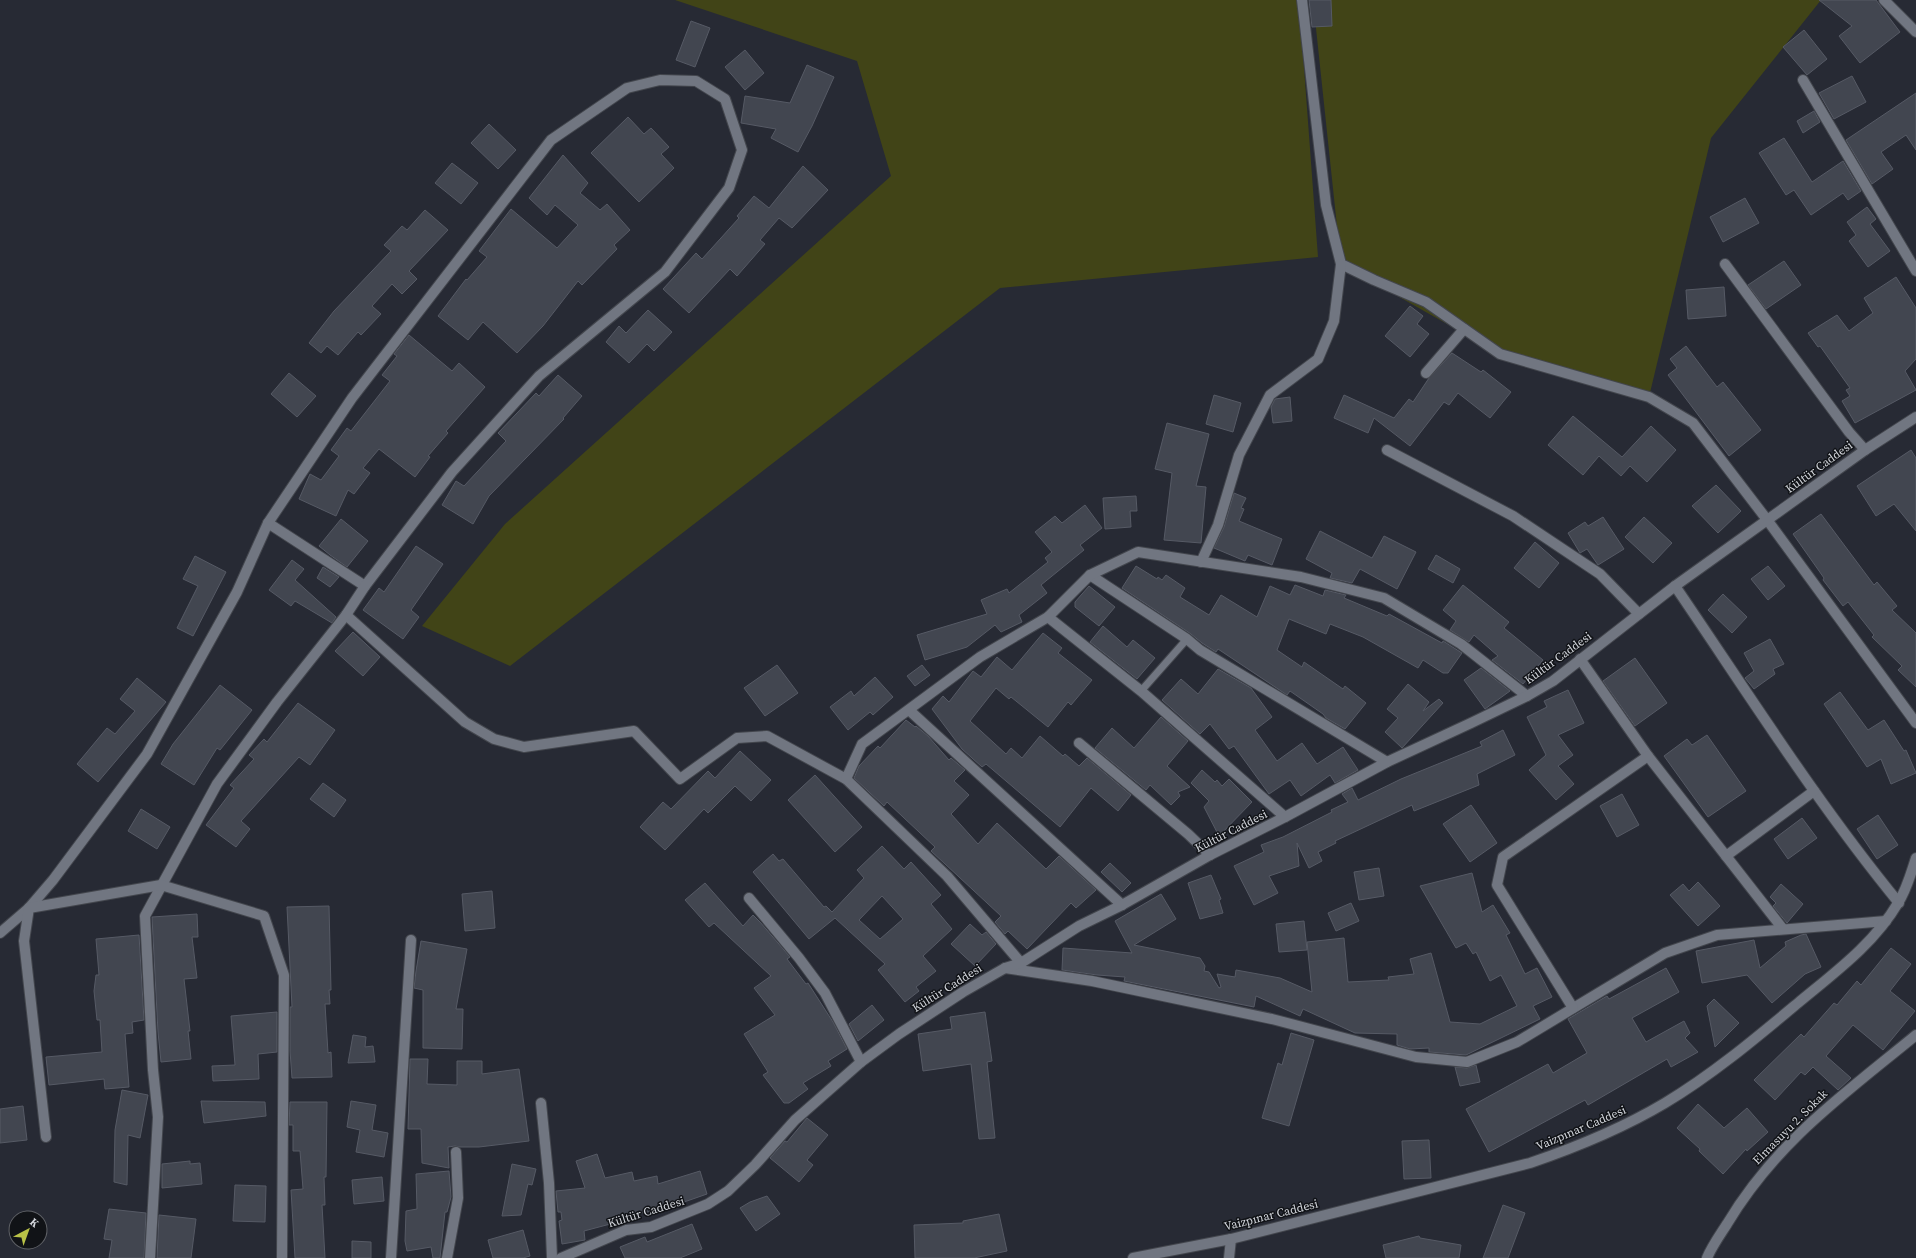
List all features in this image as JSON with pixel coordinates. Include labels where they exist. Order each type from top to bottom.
[{"type":"street","points":[[1201,562],[1218,525],[1239,455],[1270,395],[1318,359],[1334,321],[1341,264],[1326,205],[1302,0]]},
{"type":"street","points":[[1884,0],[1916,32]]},
{"type":"street","points":[[0,933],[29,908],[53,880],[147,754],[237,592],[268,523],[352,398],[551,140],[627,88],[660,80],[696,81],[724,99],[742,150],[729,188],[665,272],[539,376],[452,472],[365,586],[346,615],[278,702],[217,784],[161,884],[145,916],[153,1070],[158,1117],[150,1258]]},
{"type":"street","points":[[1803,80],[1916,271]]},
{"type":"street","points":[[1341,264],[1426,302],[1500,354],[1649,397],[1693,423],[1768,521],[1916,723]]},
{"type":"street","points":[[1725,264],[1849,432],[1865,450]]},
{"type":"street","points":[[1426,373],[1464,329]]},
{"type":"street","name":"Kültür Caddesi","points":[[561,1258],[626,1230],[650,1227],[684,1215],[708,1204],[728,1191],[795,1120],[861,1062],[938,1008],[1005,968],[1021,963],[1079,926],[1122,905],[1210,855],[1285,817],[1387,762],[1527,696],[1552,681],[1675,586],[1768,521],[1865,450],[1916,417]]},
{"type":"street","points":[[1387,450],[1512,516],[1600,574],[1639,614]]},
{"type":"street","points":[[268,523],[365,586]]},
{"type":"street","points":[[846,779],[862,744],[980,657],[1048,617],[1090,575],[1138,552],[1301,577],[1384,598],[1461,644],[1527,696]]},
{"type":"street","points":[[1090,575],[1187,639],[1200,650],[1387,762]]},
{"type":"street","points":[[1675,586],[1814,792],[1861,857],[1899,903]]},
{"type":"street","points":[[346,615],[465,722],[494,739],[524,746],[634,732],[680,779],[737,738],[767,736],[846,779],[947,876],[1021,963]]},
{"type":"street","points":[[1048,617],[1141,691],[1285,817]]},
{"type":"street","points":[[1580,659],[1648,756],[1783,929]]},
{"type":"street","points":[[909,710],[1122,905]]},
{"type":"street","points":[[1079,743],[1188,834],[1210,855]]},
{"type":"street","points":[[1573,1008],[1497,885],[1503,857],[1648,756]]},
{"type":"street","points":[[1726,856],[1814,792]]},
{"type":"street","name":"Vaizpınar Caddesi","points":[[1133,1258],[1231,1239],[1530,1163],[1566,1151],[1618,1128],[1666,1103],[1721,1065],[1866,945],[1899,903],[1909,880],[1916,858]]},
{"type":"street","points":[[29,908],[161,884],[264,916],[284,975],[282,1258]]},
{"type":"street","points":[[749,898],[799,958],[825,993],[861,1062]]},
{"type":"street","points":[[29,908],[24,941],[46,1137]]},
{"type":"street","points":[[1005,968],[1092,981],[1256,1016],[1416,1057],[1467,1062],[1517,1042],[1665,953],[1717,935],[1886,921]]},
{"type":"street","points":[[391,1258],[411,940]]},
{"type":"street","name":"Elmasuyu 2. Sokak","points":[[1707,1258],[1733,1214],[1758,1178],[1784,1148],[1819,1113],[1916,1035]]},
{"type":"street","points":[[541,1103],[549,1183],[552,1258]]},
{"type":"street","points":[[447,1258],[458,1198],[456,1152]]},
{"type":"street","points":[[1229,1258],[1231,1239]]},
{"type":"lane","points":[[1141,691],[1187,639]]},
{"type":"green space","points":[[675,0],[1299,0],[1318,257],[1000,288],[510,666],[422,626],[505,524],[891,176],[857,61]]},
{"type":"green space","points":[[1313,0],[1821,0],[1711,138],[1649,397],[1500,354],[1341,264]]},
{"type":"building","points":[[1309,0],[1331,0],[1332,26],[1312,27]]},
{"type":"building","points":[[1819,0],[1876,0],[1900,32],[1860,63],[1839,36],[1852,26]]},
{"type":"building","points":[[691,21],[710,28],[695,67],[676,60]]},
{"type":"building","points":[[1804,30],[1827,59],[1807,75],[1783,47]]},
{"type":"building","points":[[745,50],[764,73],[745,90],[725,67]]},
{"type":"building","points":[[807,65],[834,77],[812,126],[798,152],[771,138],[776,129],[741,123],[745,96],[790,103]]},
{"type":"building","points":[[1852,76],[1866,102],[1834,119],[1819,93]]},
{"type":"building","points":[[1916,93],[1916,150],[1906,135],[1881,152],[1893,169],[1872,184],[1846,140]]},
{"type":"building","points":[[1814,111],[1820,122],[1803,133],[1797,121]]},
{"type":"building","points":[[628,117],[644,134],[651,128],[669,147],[661,154],[674,168],[639,202],[591,153]]},
{"type":"building","points":[[489,124],[516,150],[498,169],[471,143]]},
{"type":"building","points":[[1784,138],[1812,182],[1843,161],[1861,191],[1848,200],[1843,193],[1811,215],[1794,190],[1786,195],[1759,153]]},
{"type":"building","points":[[563,155],[588,183],[580,193],[600,210],[607,204],[630,230],[614,245],[617,249],[582,285],[578,281],[543,326],[517,353],[483,322],[468,340],[438,316],[466,279],[467,280],[487,257],[479,251],[511,209],[557,248],[578,225],[555,205],[547,215],[529,198]]},
{"type":"building","points":[[452,163],[478,183],[461,204],[435,183]]},
{"type":"building","points":[[803,166],[828,190],[792,228],[779,218],[760,240],[765,244],[737,276],[730,269],[689,313],[663,289],[696,253],[702,259],[739,218],[737,216],[754,196],[769,208]]},
{"type":"building","points":[[1745,198],[1759,223],[1723,242],[1710,217]]},
{"type":"building","points":[[1867,207],[1876,219],[1870,224],[1890,251],[1868,267],[1849,241],[1856,235],[1847,222]]},
{"type":"building","points":[[425,210],[448,230],[409,271],[417,279],[402,294],[392,284],[372,306],[381,314],[361,335],[358,332],[338,355],[327,346],[321,353],[309,343],[334,311],[391,251],[384,245],[402,226],[407,230]]},
{"type":"building","points":[[1784,261],[1801,285],[1766,309],[1748,285]]},
{"type":"building","points":[[1896,277],[1916,308],[1916,359],[1905,371],[1916,390],[1855,423],[1842,401],[1850,396],[1846,390],[1850,388],[1820,346],[1818,347],[1808,333],[1837,315],[1849,331],[1873,313],[1864,298]]},
{"type":"building","points":[[1724,287],[1726,316],[1688,319],[1686,290]]},
{"type":"building","points":[[1410,306],[1423,316],[1417,324],[1429,334],[1410,357],[1385,336]]},
{"type":"building","points":[[648,310],[672,332],[654,351],[647,344],[629,363],[606,342],[619,326],[626,333]]},
{"type":"building","points":[[409,335],[452,371],[459,363],[485,387],[446,431],[448,433],[428,456],[430,457],[415,477],[379,449],[363,468],[370,473],[354,494],[348,490],[336,516],[299,499],[310,474],[321,480],[339,456],[331,450],[347,428],[351,431],[390,381],[382,375],[397,356],[394,354]]},
{"type":"building","points":[[1686,346],[1717,387],[1723,382],[1761,430],[1729,456],[1668,375],[1677,368],[1670,359]]},
{"type":"building","points":[[1452,353],[1481,372],[1483,370],[1511,392],[1490,418],[1458,393],[1449,405],[1444,402],[1410,446],[1374,418],[1368,433],[1334,418],[1344,395],[1394,418],[1409,399],[1413,402],[1429,378]]},
{"type":"building","points":[[289,373],[316,396],[297,417],[271,394]]},
{"type":"building","points":[[558,375],[582,396],[563,418],[564,419],[489,496],[473,524],[442,505],[456,481],[464,486],[506,441],[498,433],[536,393],[539,396]]},
{"type":"building","points":[[1214,395],[1241,403],[1233,432],[1206,424]]},
{"type":"building","points":[[1290,397],[1292,421],[1273,423],[1271,407],[1275,399]]},
{"type":"building","points":[[1573,416],[1622,457],[1651,426],[1676,450],[1647,482],[1630,466],[1621,476],[1599,456],[1583,475],[1548,445]]},
{"type":"building","points":[[1167,423],[1209,434],[1196,486],[1206,487],[1201,543],[1164,540],[1172,473],[1155,469]]},
{"type":"building","points":[[1911,450],[1916,458],[1916,531],[1894,504],[1876,516],[1857,486]]},
{"type":"building","points":[[1716,485],[1741,511],[1718,533],[1692,506]]},
{"type":"building","points":[[1234,493],[1246,498],[1241,508],[1244,509],[1239,521],[1282,539],[1272,565],[1248,555],[1245,561],[1214,548],[1224,527]]},
{"type":"building","points":[[1136,496],[1137,511],[1130,511],[1131,527],[1105,529],[1103,498]]},
{"type":"building","points":[[1085,505],[1102,528],[1080,545],[1084,550],[1041,585],[1047,593],[1019,615],[1022,622],[1001,632],[995,625],[967,647],[925,660],[917,635],[987,614],[981,600],[1007,589],[1009,593],[1048,562],[1045,558],[1052,552],[1035,532],[1055,516],[1062,523]]},
{"type":"building","points":[[1821,514],[1874,585],[1877,582],[1897,606],[1892,610],[1916,633],[1916,687],[1898,670],[1902,666],[1872,637],[1874,635],[1848,602],[1843,606],[1823,580],[1824,578],[1793,534]]},
{"type":"building","points":[[1603,517],[1624,549],[1598,565],[1587,549],[1580,553],[1568,533],[1585,522],[1588,526]]},
{"type":"building","points":[[1644,517],[1672,543],[1653,563],[1625,537]]},
{"type":"building","points":[[341,519],[368,541],[347,567],[319,546]]},
{"type":"building","points":[[1320,531],[1372,558],[1384,536],[1416,552],[1397,589],[1360,569],[1352,583],[1330,578],[1332,573],[1306,559]]},
{"type":"building","points":[[1535,542],[1559,563],[1539,588],[1514,568]]},
{"type":"building","points":[[416,546],[443,564],[411,610],[419,617],[403,639],[363,610],[379,588],[384,592]]},
{"type":"building","points":[[1436,555],[1460,569],[1453,583],[1428,569]]},
{"type":"building","points":[[195,556],[226,572],[193,636],[177,628],[198,586],[183,579]]},
{"type":"building","points":[[292,560],[304,569],[295,580],[336,617],[332,623],[295,601],[291,606],[269,590]]},
{"type":"building","points":[[1136,566],[1157,579],[1158,577],[1162,580],[1166,575],[1185,588],[1180,597],[1209,615],[1221,595],[1257,617],[1270,586],[1290,595],[1295,585],[1323,596],[1325,590],[1346,595],[1344,598],[1387,616],[1389,614],[1442,643],[1443,641],[1462,653],[1448,673],[1443,673],[1423,660],[1418,668],[1363,637],[1330,624],[1326,634],[1289,619],[1277,650],[1302,667],[1304,662],[1343,689],[1345,686],[1366,703],[1345,729],[1326,718],[1323,714],[1290,691],[1287,695],[1218,649],[1216,652],[1122,588]]},
{"type":"building","points":[[1768,566],[1785,586],[1768,600],[1751,579]]},
{"type":"building","points":[[323,567],[339,577],[330,587],[317,578]]},
{"type":"building","points":[[1463,585],[1509,622],[1504,628],[1543,660],[1523,684],[1492,660],[1498,656],[1474,635],[1469,642],[1450,630],[1456,621],[1443,610]]},
{"type":"building","points":[[1089,586],[1115,607],[1099,626],[1075,607],[1075,602]]},
{"type":"building","points":[[1723,594],[1747,617],[1732,633],[1708,610]]},
{"type":"building","points":[[1103,626],[1127,647],[1133,640],[1155,658],[1137,679],[1090,642]]},
{"type":"building","points":[[353,632],[380,657],[363,676],[335,651]]},
{"type":"building","points":[[1043,633],[1062,648],[1058,653],[1092,680],[1071,705],[1068,702],[1048,727],[1011,697],[1009,699],[996,688],[970,721],[1006,754],[1011,748],[1022,758],[1040,736],[1063,756],[1065,754],[1079,766],[1087,758],[1131,795],[1118,811],[1091,788],[1060,827],[986,764],[982,767],[962,749],[932,709],[943,696],[949,702],[973,671],[981,677],[997,657],[1012,670]]},
{"type":"building","points":[[1770,639],[1784,664],[1773,669],[1775,674],[1754,689],[1745,678],[1754,671],[1744,653]]},
{"type":"building","points":[[1635,658],[1667,703],[1635,726],[1603,681]]},
{"type":"building","points":[[777,665],[798,693],[765,716],[744,688]]},
{"type":"building","points":[[922,665],[930,675],[915,686],[907,676]]},
{"type":"building","points":[[1481,668],[1510,691],[1485,709],[1464,680]]},
{"type":"building","points":[[1218,669],[1251,688],[1272,717],[1255,730],[1277,761],[1302,743],[1317,764],[1343,747],[1358,770],[1335,783],[1330,775],[1301,796],[1290,780],[1269,794],[1234,746],[1229,749],[1210,724],[1200,734],[1162,700],[1181,679],[1198,694]]},
{"type":"building","points":[[875,677],[893,697],[873,715],[870,712],[848,730],[830,707],[851,691],[854,696]]},
{"type":"building","points":[[137,678],[166,702],[98,782],[77,764],[107,728],[115,734],[135,711],[120,699]]},
{"type":"building","points":[[1408,684],[1429,702],[1423,711],[1439,699],[1443,703],[1402,748],[1385,732],[1398,718],[1387,709]]},
{"type":"building","points":[[220,685],[252,710],[220,750],[217,748],[194,785],[161,764],[173,744]]},
{"type":"building","points":[[1568,690],[1584,723],[1558,735],[1573,755],[1558,766],[1574,784],[1556,800],[1529,770],[1546,755],[1527,717],[1547,707],[1544,701]]},
{"type":"building","points":[[1840,692],[1868,730],[1884,720],[1904,751],[1906,750],[1916,773],[1891,784],[1881,759],[1867,767],[1824,704]]},
{"type":"building","points":[[298,703],[335,730],[310,765],[299,757],[241,821],[250,829],[236,847],[206,825],[234,788],[230,785],[254,759],[249,755],[264,739],[267,742]]},
{"type":"building","points":[[1161,717],[1188,741],[1167,766],[1190,787],[1178,792],[1180,796],[1171,805],[1150,785],[1146,790],[1095,748],[1112,728],[1134,748]]},
{"type":"building","points":[[906,720],[928,736],[949,760],[951,758],[965,770],[954,781],[969,795],[951,814],[978,844],[997,823],[1046,869],[1059,856],[1096,890],[1076,908],[1071,903],[1027,949],[1008,931],[1005,934],[995,922],[1001,916],[931,851],[935,847],[887,802],[884,806],[854,778],[859,766],[878,746],[880,748]]},
{"type":"building","points":[[1503,730],[1515,755],[1477,774],[1479,785],[1414,811],[1412,805],[1335,841],[1336,843],[1318,852],[1322,861],[1309,868],[1297,843],[1299,866],[1269,876],[1278,893],[1254,905],[1234,866],[1264,852],[1261,845],[1283,837],[1332,812],[1331,810],[1348,802],[1342,794],[1352,788],[1358,800],[1401,779],[1482,746],[1480,742]]},
{"type":"building","points":[[1707,735],[1746,791],[1708,817],[1664,756],[1687,739],[1692,745]]},
{"type":"building","points":[[740,751],[771,780],[751,801],[735,786],[708,813],[704,809],[665,850],[640,827],[663,802],[671,809],[708,771],[715,778]]},
{"type":"building","points":[[1202,770],[1215,782],[1217,780],[1222,786],[1229,779],[1252,802],[1219,836],[1204,807],[1209,801],[1191,783]]},
{"type":"building","points":[[815,775],[862,827],[835,852],[788,800]]},
{"type":"building","points":[[323,783],[346,800],[334,817],[310,799]]},
{"type":"building","points":[[1622,794],[1639,825],[1617,837],[1600,806]]},
{"type":"building","points":[[1471,805],[1497,843],[1470,862],[1443,824]]},
{"type":"building","points":[[141,809],[170,827],[157,849],[128,831]]},
{"type":"building","points":[[1878,815],[1898,845],[1877,859],[1857,829]]},
{"type":"building","points":[[1802,818],[1817,838],[1788,859],[1774,839]]},
{"type":"building","points":[[882,846],[904,869],[911,862],[941,895],[931,904],[952,929],[923,956],[936,971],[916,987],[919,991],[905,1002],[878,970],[885,964],[835,918],[809,939],[753,872],[773,854],[779,861],[783,859],[824,907],[826,906],[832,912],[864,878],[857,870]],"holes":[[[882,896],[903,919],[880,939],[859,920]]]},
{"type":"building","points":[[1110,863],[1131,883],[1122,892],[1101,872]]},
{"type":"building","points":[[1379,868],[1384,896],[1359,900],[1354,872]]},
{"type":"building","points":[[1472,873],[1482,912],[1493,905],[1510,933],[1506,935],[1525,974],[1537,968],[1552,997],[1533,1006],[1540,1019],[1466,1055],[1429,1052],[1429,1048],[1410,1049],[1397,1045],[1397,1034],[1355,1033],[1303,1009],[1300,1016],[1256,996],[1254,1007],[1124,981],[1125,977],[1062,970],[1063,948],[1132,953],[1115,921],[1161,894],[1176,919],[1134,945],[1200,958],[1205,966],[1204,971],[1209,972],[1219,988],[1221,987],[1217,974],[1235,977],[1236,970],[1280,978],[1312,992],[1307,942],[1344,938],[1348,982],[1389,980],[1388,977],[1414,974],[1410,959],[1431,953],[1450,1022],[1480,1024],[1517,1006],[1501,975],[1490,981],[1476,952],[1473,954],[1466,943],[1456,948],[1420,886]]},
{"type":"building","points":[[1211,875],[1221,899],[1219,900],[1223,913],[1200,919],[1188,883]]},
{"type":"building","points":[[1698,882],[1720,906],[1698,926],[1670,895],[1683,884],[1689,891]]},
{"type":"building","points":[[705,883],[743,926],[753,915],[790,957],[787,959],[806,984],[808,983],[833,1022],[847,1049],[828,1061],[831,1066],[803,1083],[808,1089],[789,1103],[784,1103],[763,1075],[768,1072],[744,1034],[775,1015],[754,988],[771,976],[714,923],[709,927],[685,900]]},
{"type":"building","points":[[1781,884],[1803,904],[1787,923],[1773,906],[1776,903],[1770,897]]},
{"type":"building","points":[[492,891],[495,928],[465,931],[462,894]]},
{"type":"building","points":[[1351,903],[1359,921],[1336,931],[1328,913]]},
{"type":"building","points":[[329,906],[331,990],[329,990],[330,1004],[325,1004],[328,1053],[331,1052],[332,1077],[292,1078],[290,1051],[290,1007],[292,1007],[287,907]]},
{"type":"building","points":[[197,914],[198,937],[192,937],[197,978],[184,979],[190,1031],[188,1031],[191,1059],[161,1062],[152,917]]},
{"type":"building","points":[[1304,921],[1307,950],[1279,952],[1276,924]]},
{"type":"building","points":[[970,924],[982,935],[986,932],[996,944],[975,966],[951,944]]},
{"type":"building","points":[[1806,934],[1821,967],[1805,974],[1772,1003],[1747,975],[1702,983],[1696,951],[1754,940],[1760,968],[1786,946],[1785,942]]},
{"type":"building","points":[[139,935],[144,1020],[132,1022],[133,1033],[125,1034],[129,1087],[105,1089],[104,1079],[49,1085],[46,1057],[102,1052],[100,1020],[97,1020],[94,991],[96,975],[99,975],[96,939]]},
{"type":"building","points":[[421,941],[467,949],[456,1009],[463,1009],[462,1049],[423,1048],[423,990],[414,988]]},
{"type":"building","points":[[1891,948],[1911,964],[1890,991],[1915,1011],[1883,1050],[1853,1025],[1826,1056],[1851,1078],[1838,1090],[1813,1067],[1805,1075],[1801,1072],[1775,1100],[1754,1080],[1801,1034],[1804,1037],[1834,1003],[1837,1005],[1857,981],[1861,985]]},
{"type":"building","points":[[1666,968],[1679,992],[1632,1018],[1646,1042],[1684,1021],[1690,1033],[1685,1038],[1698,1052],[1671,1067],[1667,1059],[1588,1105],[1585,1100],[1489,1152],[1466,1109],[1548,1064],[1553,1073],[1587,1053],[1568,1019],[1607,996],[1609,999]]},
{"type":"building","points":[[1714,999],[1739,1023],[1715,1047],[1707,1006]]},
{"type":"building","points":[[872,1005],[884,1020],[858,1041],[849,1024]]},
{"type":"building","points":[[277,1012],[277,1052],[258,1054],[259,1079],[213,1081],[212,1066],[235,1065],[231,1016]]},
{"type":"building","points":[[985,1012],[992,1061],[987,1062],[995,1138],[979,1139],[971,1064],[923,1071],[918,1034],[952,1029],[950,1017]]},
{"type":"building","points":[[1291,1033],[1314,1040],[1289,1126],[1262,1118],[1278,1063],[1282,1065]]},
{"type":"building","points":[[353,1035],[366,1037],[365,1047],[373,1046],[375,1062],[348,1063]]},
{"type":"building","points":[[410,1059],[428,1059],[427,1084],[457,1085],[457,1061],[482,1061],[482,1074],[519,1069],[529,1141],[479,1147],[448,1147],[449,1168],[422,1163],[421,1129],[408,1129]]},
{"type":"building","points":[[1476,1065],[1480,1082],[1460,1086],[1455,1067],[1467,1068]]},
{"type":"building","points":[[122,1090],[148,1095],[140,1138],[128,1135],[127,1185],[114,1182],[115,1130]]},
{"type":"building","points":[[201,1101],[265,1102],[266,1116],[204,1123]]},
{"type":"building","points":[[351,1101],[376,1105],[372,1130],[388,1133],[384,1157],[356,1152],[360,1130],[347,1127]]},
{"type":"building","points":[[290,1102],[327,1102],[326,1177],[324,1177],[325,1205],[322,1205],[325,1258],[295,1258],[291,1190],[303,1189],[300,1151],[293,1151],[293,1125],[289,1125]]},
{"type":"building","points":[[1698,1104],[1724,1128],[1747,1108],[1768,1132],[1747,1151],[1746,1149],[1723,1174],[1699,1151],[1700,1149],[1677,1128]]},
{"type":"building","points":[[23,1106],[27,1140],[0,1143],[0,1109]]},
{"type":"building","points":[[807,1118],[828,1135],[807,1160],[813,1165],[799,1182],[770,1158],[785,1141],[787,1142]]},
{"type":"building","points":[[1429,1140],[1431,1178],[1404,1179],[1402,1141]]},
{"type":"building","points":[[597,1154],[605,1178],[632,1172],[634,1181],[657,1176],[658,1184],[700,1171],[707,1194],[664,1209],[613,1218],[614,1223],[584,1231],[585,1240],[562,1244],[559,1221],[562,1220],[561,1212],[558,1212],[556,1191],[585,1188],[576,1161]]},
{"type":"building","points":[[190,1161],[190,1164],[200,1163],[202,1184],[162,1188],[162,1164]]},
{"type":"building","points":[[512,1164],[536,1169],[532,1185],[528,1184],[521,1215],[502,1216]]},
{"type":"building","points":[[449,1171],[451,1197],[447,1212],[445,1212],[440,1258],[433,1258],[431,1247],[407,1251],[405,1241],[406,1211],[417,1209],[416,1174]]},
{"type":"building","points":[[382,1177],[384,1201],[354,1204],[352,1180]]},
{"type":"building","points":[[235,1185],[266,1186],[265,1222],[233,1221]]},
{"type":"building","points":[[767,1196],[780,1214],[756,1231],[740,1208],[750,1202]]},
{"type":"building","points":[[1503,1205],[1525,1213],[1508,1258],[1483,1258]]},
{"type":"building","points":[[109,1209],[146,1213],[144,1258],[109,1258],[112,1240],[104,1239]]},
{"type":"building","points":[[999,1214],[1007,1251],[974,1258],[915,1258],[914,1225],[963,1223],[963,1221]]},
{"type":"building","points":[[159,1215],[196,1219],[191,1258],[157,1258]]},
{"type":"building","points":[[692,1224],[702,1249],[680,1258],[625,1258],[620,1247],[645,1237],[647,1242]]},
{"type":"building","points":[[523,1230],[530,1256],[523,1258],[493,1258],[488,1240]]},
{"type":"building","points":[[1419,1236],[1420,1238],[1461,1245],[1459,1258],[1386,1258],[1383,1245]]},
{"type":"building","points":[[352,1241],[371,1242],[371,1258],[352,1258]]}]
